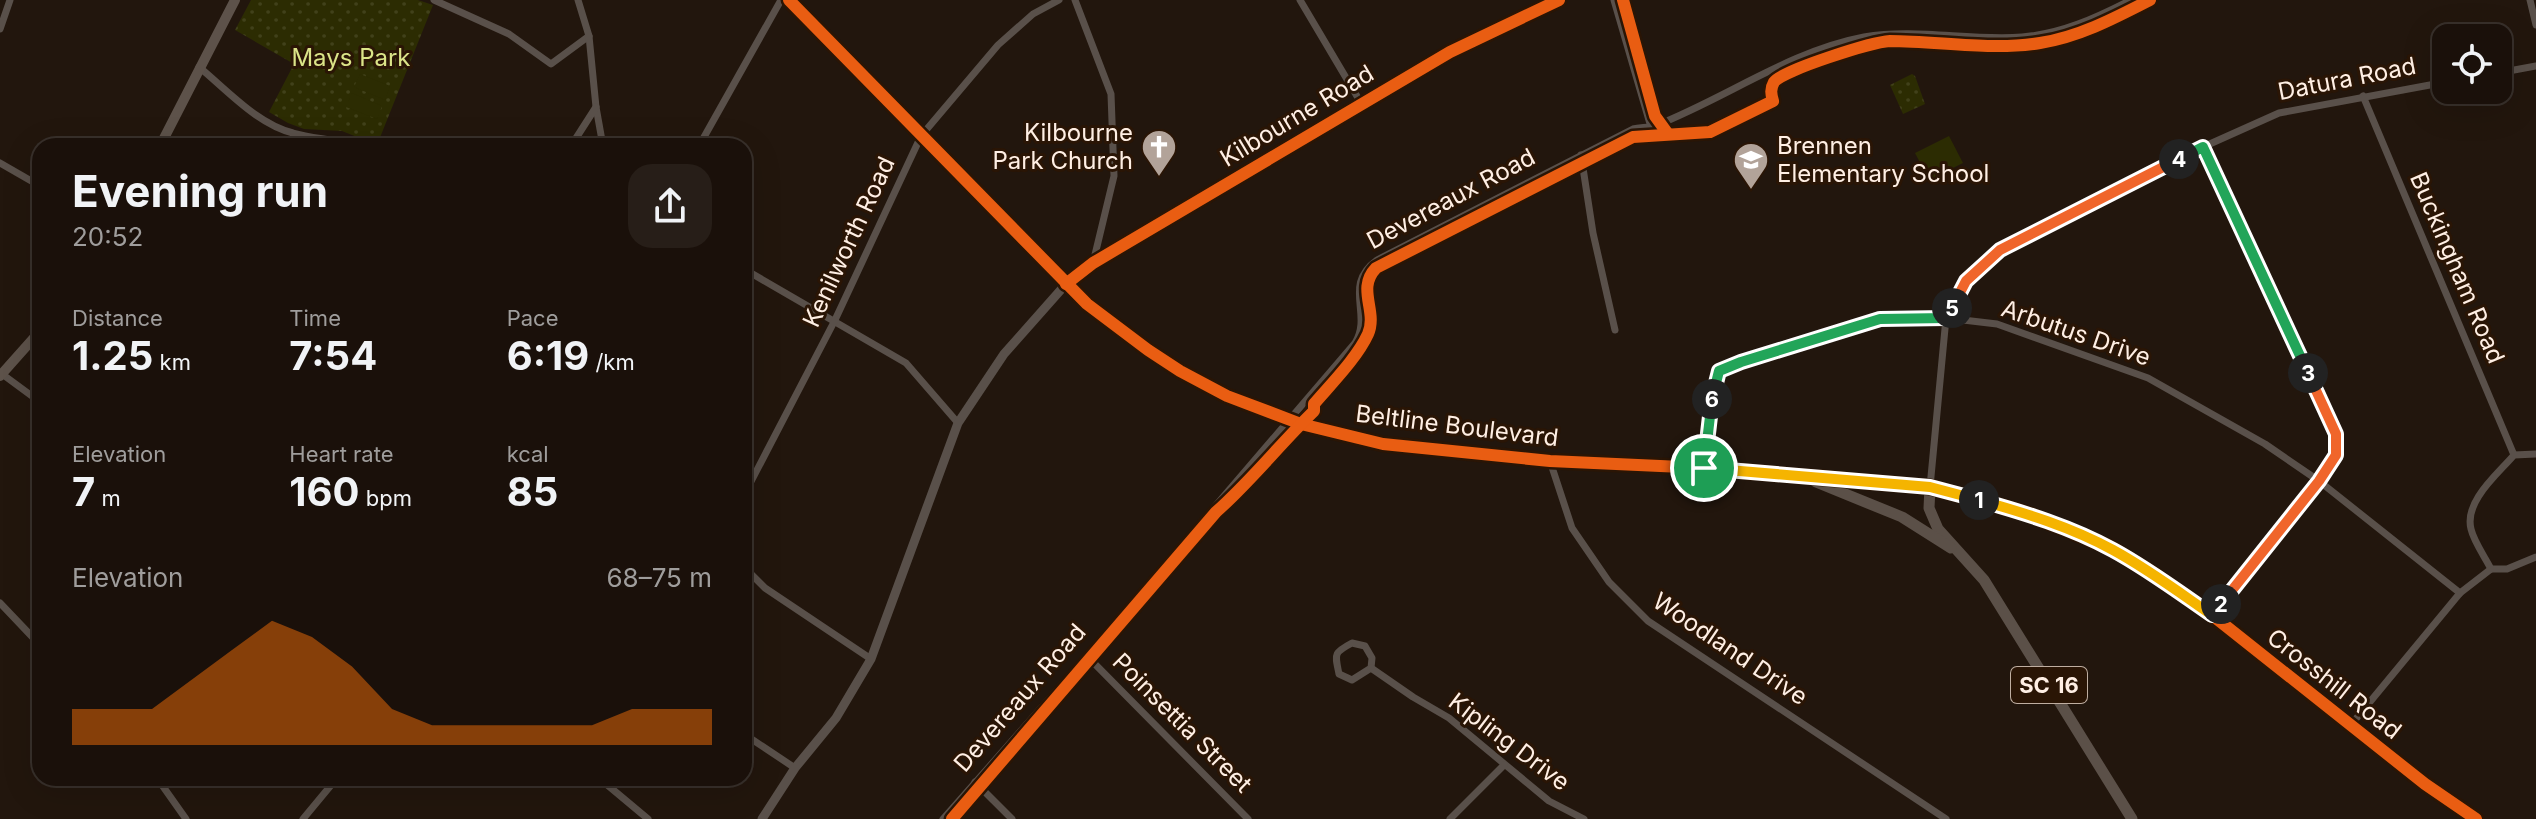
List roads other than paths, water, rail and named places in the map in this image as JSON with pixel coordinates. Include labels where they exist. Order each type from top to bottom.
[{"type":"main road","points":[[164,138],[235,0]]},
{"type":"main road","name":"Beltline Boulevard","points":[[789,0],[1066,284],[1112,325],[1180,371],[1227,396],[1289,421],[1383,444],[1550,461],[1802,476]]},
{"type":"main road","points":[[1,375],[32,340]]},
{"type":"main road","name":"Crosshill Road","points":[[1802,476],[1930,487],[2026,513],[2111,548],[2212,615],[2425,784],[2476,819]]},
{"type":"main road","name":"SC 16","points":[[1802,476],[1902,517],[1962,554],[1984,580],[2132,819]]},
{"type":"main road","name":"Datura Road","points":[[1930,487],[1929,508],[1938,529],[1962,554]]},
{"type":"street","points":[[0,29],[10,0]]},
{"type":"street","points":[[434,0],[509,34],[551,64],[589,36]]},
{"type":"street","points":[[578,0],[589,36],[602,138]]},
{"type":"street","points":[[703,138],[781,0]]},
{"type":"street","name":"Kenilworth Road","points":[[752,480],[835,320],[921,136],[998,45],[1033,14],[1059,0]]},
{"type":"street","points":[[1075,0],[1111,94],[1114,176],[1093,263]]},
{"type":"street","points":[[1300,0],[1361,103]]},
{"type":"street","name":"Kilbourne Road","points":[[762,819],[795,768],[836,718],[871,659],[958,423],[1004,354],[1066,284],[1093,263],[1361,103],[1450,52],[1559,0]]},
{"type":"street","points":[[1615,0],[1652,127]]},
{"type":"street","name":"Devereaux Road","points":[[943,819],[1087,656],[1359,337],[1362,325],[1359,284],[1372,263],[1633,129],[1652,127],[1755,78],[1840,43],[1887,34],[2021,37],[2044,34],[2081,23],[2131,0]]},
{"type":"street","points":[[2530,0],[2536,25]]},
{"type":"street","points":[[2512,70],[2536,66]]},
{"type":"street","points":[[199,67],[275,126],[295,134],[328,138]]},
{"type":"street","name":"Datura Road","points":[[1930,487],[1946,318],[1966,281],[2000,250],[2203,147],[2279,113],[2432,84]]},
{"type":"street","name":"Buckingham Road","points":[[2363,96],[2514,455]]},
{"type":"street","points":[[576,138],[596,107]]},
{"type":"street","points":[[2203,147],[2336,434],[2336,455],[2319,481],[2212,615]]},
{"type":"street","points":[[1581,155],[1593,233],[1615,330]]},
{"type":"street","points":[[0,163],[32,181]]},
{"type":"street","points":[[752,273],[906,363],[958,423]]},
{"type":"street","name":"Arbutus Drive","points":[[1704,468],[1713,393],[1719,371],[1880,319],[1946,318],[1997,324],[2148,378],[2265,444],[2319,481],[2460,593]]},
{"type":"street","points":[[1,375],[32,396]]},
{"type":"street","points":[[2491,569],[2471,529],[2471,513],[2476,500],[2514,455],[2536,454]]},
{"type":"street","name":"Woodland Drive","points":[[1550,461],[1572,528],[1609,582],[1648,621],[1946,819]]},
{"type":"street","points":[[2350,726],[2460,593],[2491,569],[2507,569],[2536,557]]},
{"type":"street","points":[[752,578],[871,659]]},
{"type":"street","points":[[0,603],[32,637]]},
{"type":"street","name":"Kipling Drive","points":[[1352,643],[1365,646],[1372,658],[1371,668],[1352,680],[1339,674],[1335,656],[1338,650],[1352,643]]},
{"type":"street","name":"Poinsettia Street","points":[[1087,656],[1248,819]]},
{"type":"street","name":"Kipling Drive","points":[[1371,668],[1449,718],[1549,801],[1584,819]]},
{"type":"street","points":[[752,739],[795,768]]},
{"type":"street","points":[[1450,819],[1504,765]]},
{"type":"street","points":[[975,782],[1012,819]]},
{"type":"street","points":[[163,786],[186,819]]},
{"type":"street","points":[[303,819],[330,786]]},
{"type":"street","points":[[609,786],[648,819]]},
{"type":"place","name":"Kilbourne Park Church","points":[[1159,178]]},
{"type":"place","name":"Brennen Elementary School","points":[[1751,191]]},
{"type":"park label","name":"Mays Park","points":[[351,58]]}]
